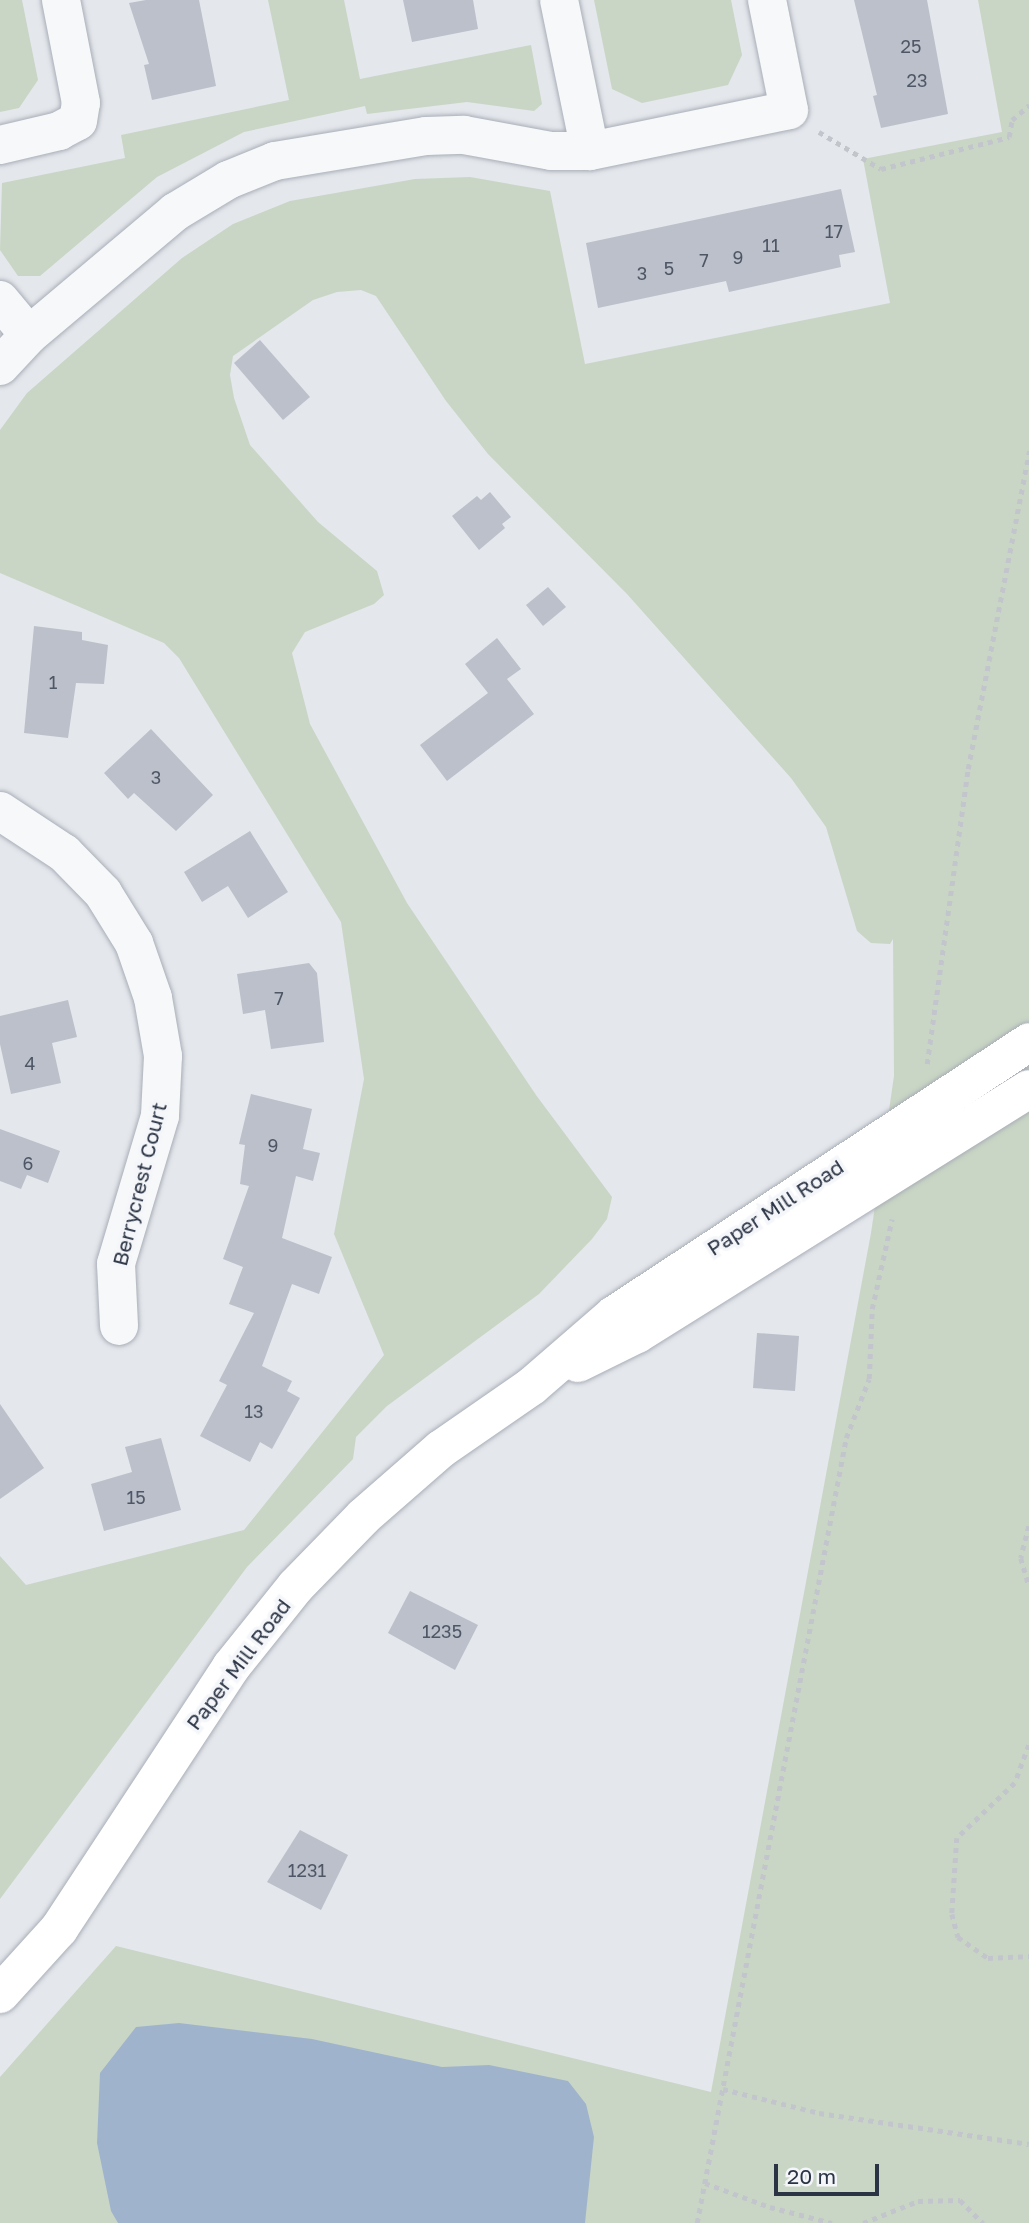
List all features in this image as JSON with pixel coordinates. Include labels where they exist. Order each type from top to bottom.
[{"type":"main road","name":"Paper Mill Road","points":[[0,1994],[59,1929],[224,1678],[296,1586],[363,1517],[441,1449],[532,1386],[614,1315],[1029,1042]]},
{"type":"main road","name":"Paper Mill Road","points":[[532,1386],[637,1335],[1029,1089]]},
{"type":"street","points":[[0,145],[59,131],[78,121],[81,103],[61,0]]},
{"type":"street","points":[[559,0],[590,151]]},
{"type":"street","points":[[0,366],[29,335],[175,212],[228,180],[275,162],[426,136],[464,135],[551,151],[590,151],[789,110],[767,0]]},
{"type":"street","points":[[0,300],[29,335]]},
{"type":"street","name":"Berrycrest Court","points":[[0,811],[64,853],[103,893],[134,943],[153,998],[163,1056],[160,1116],[116,1264],[119,1326]]},
{"type":"path","points":[[819,132],[881,169],[1009,137],[1012,120],[1029,105]]},
{"type":"path","points":[[926,1071],[968,769],[1029,451]]},
{"type":"path","points":[[697,2223],[846,1438],[869,1380],[872,1309],[895,1209]]},
{"type":"path","points":[[1029,1526],[1021,1558],[1029,1586]]},
{"type":"path","points":[[1029,1745],[1016,1783],[957,1838],[952,1914],[958,1937],[988,1958],[1029,1956]]},
{"type":"path","points":[[723,2089],[819,2113],[1029,2144]]},
{"type":"path","points":[[705,2183],[770,2207],[832,2223]]},
{"type":"path","points":[[863,2223],[918,2202],[960,2200],[983,2223]]},
{"type":"green space","points":[[0,0],[22,0],[38,80],[19,108],[0,112]]},
{"type":"green space","points":[[268,0],[344,0],[360,79],[531,45],[542,104],[534,111],[467,102],[367,114],[365,106],[244,132],[157,177],[40,276],[18,276],[0,250],[2,183],[125,158],[121,135],[289,100]]},
{"type":"green space","points":[[594,0],[731,0],[742,55],[728,85],[642,103],[612,89]]},
{"type":"green space","points":[[978,0],[1029,0],[1029,2223],[0,2223],[0,2077],[116,1946],[711,2092],[871,1233],[894,1076],[893,939],[890,944],[871,943],[857,931],[826,827],[791,778],[627,594],[488,454],[446,401],[376,296],[361,290],[337,292],[313,300],[233,356],[230,375],[234,398],[250,445],[318,522],[377,571],[384,595],[374,604],[305,632],[292,653],[310,724],[407,903],[536,1095],[612,1197],[607,1219],[592,1239],[539,1294],[387,1406],[356,1437],[353,1459],[247,1567],[0,1899],[0,1556],[26,1585],[244,1530],[384,1355],[334,1234],[364,1079],[341,922],[179,658],[164,643],[0,573],[0,430],[27,393],[182,258],[233,224],[290,201],[415,179],[470,177],[550,191],[585,364],[890,303],[863,159],[1002,132]]},
{"type":"water","points":[[179,2023],[312,2039],[442,2067],[489,2065],[568,2081],[586,2104],[594,2137],[585,2223],[118,2223],[111,2211],[97,2143],[100,2073],[136,2027]]},
{"type":"building","points":[[146,0],[199,0],[216,86],[152,100],[144,65],[149,64],[129,3]]},
{"type":"building","points":[[403,0],[473,0],[478,29],[412,42]]},
{"type":"building","points":[[854,0],[927,0],[948,114],[881,128],[873,96],[877,95]]},
{"type":"building","points":[[841,189],[855,252],[839,255],[841,267],[729,292],[726,281],[598,308],[586,243]]},
{"type":"building","points":[[260,340],[310,397],[283,420],[234,363]]},
{"type":"building","points":[[490,492],[511,517],[502,524],[505,528],[479,550],[452,516],[477,496],[481,500]]},
{"type":"building","points":[[548,587],[566,607],[543,626],[526,605]]},
{"type":"building","points":[[34,626],[82,632],[82,640],[108,645],[104,684],[76,683],[68,738],[24,733]]},
{"type":"building","points":[[497,638],[521,669],[507,679],[534,714],[447,781],[420,745],[488,693],[465,664]]},
{"type":"building","points":[[151,729],[213,795],[176,831],[134,793],[128,799],[104,773]]},
{"type":"building","points":[[250,831],[288,892],[248,918],[228,886],[202,902],[184,872]]},
{"type":"building","points":[[309,963],[317,973],[324,1042],[271,1049],[265,1010],[243,1014],[237,974]]},
{"type":"building","points":[[68,1000],[77,1037],[52,1043],[61,1083],[11,1094],[0,1044],[0,1016]]},
{"type":"building","points":[[251,1094],[312,1109],[303,1149],[320,1153],[313,1181],[296,1176],[282,1238],[332,1257],[319,1294],[292,1284],[262,1366],[292,1381],[287,1391],[300,1398],[272,1449],[260,1442],[250,1462],[200,1436],[227,1385],[219,1381],[254,1313],[229,1304],[243,1267],[223,1259],[249,1186],[240,1184],[245,1145],[239,1144]]},
{"type":"building","points":[[0,1129],[60,1151],[48,1183],[27,1175],[21,1189],[0,1181]]},
{"type":"building","points":[[757,1333],[799,1336],[795,1391],[753,1388]]},
{"type":"building","points":[[0,1404],[44,1468],[0,1499]]},
{"type":"building","points":[[161,1438],[181,1510],[104,1531],[91,1484],[132,1472],[125,1447]]},
{"type":"building","points":[[410,1591],[478,1625],[455,1670],[388,1633]]},
{"type":"building","points":[[300,1830],[348,1855],[321,1910],[267,1882]]}]
